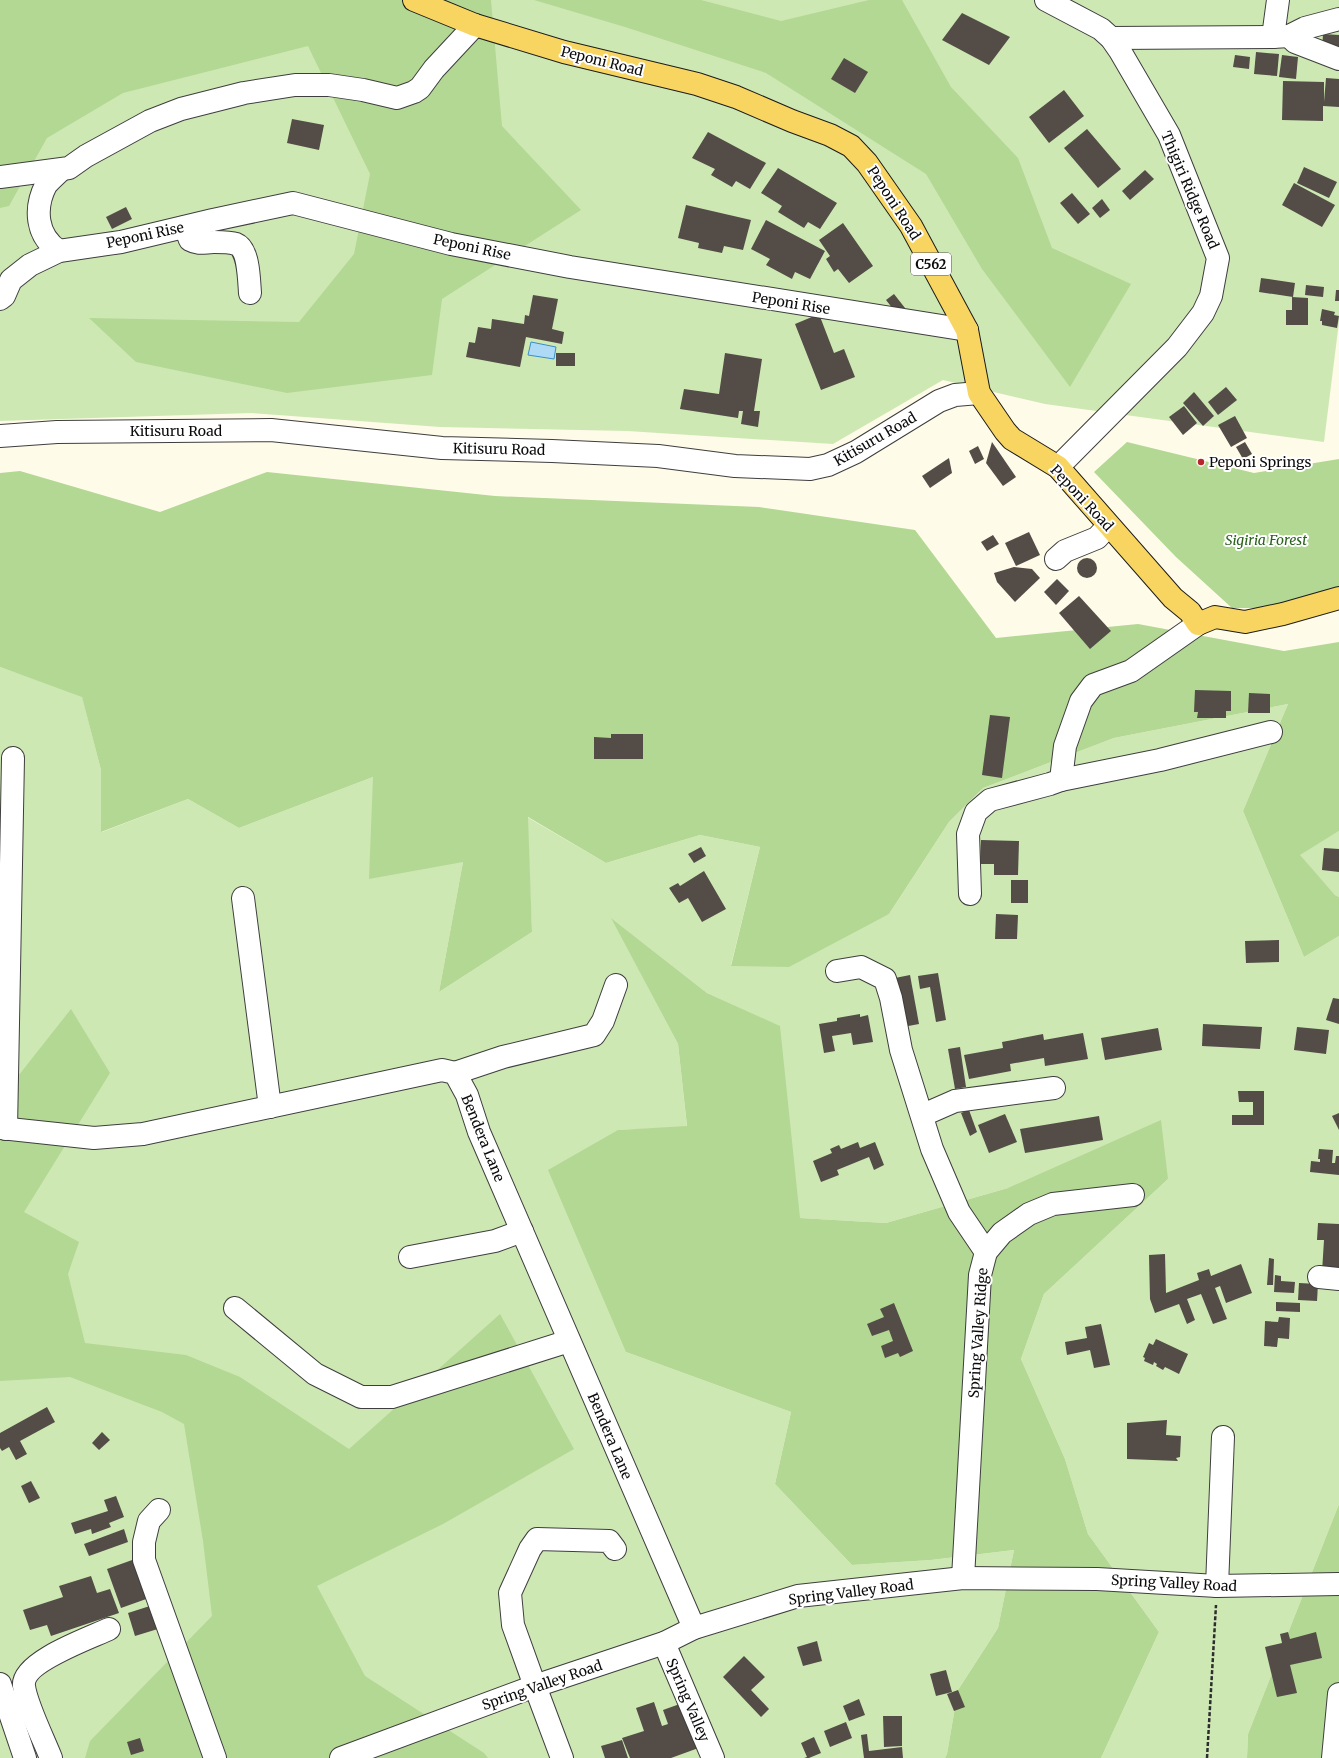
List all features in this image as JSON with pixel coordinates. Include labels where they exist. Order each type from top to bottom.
[{"type":"main road","name":"Peponi Road","points":[[414,0],[475,25],[564,52],[704,86],[736,97],[792,121],[830,134],[851,146],[867,163],[910,226],[967,330],[979,393],[1012,439],[1058,467],[1108,526],[1173,598],[1190,612],[1198,624]]},
{"type":"main road","points":[[1198,624],[1215,617],[1246,622],[1283,614],[1339,598]]},
{"type":"street","name":"Thigiri Ridge Road","points":[[1046,0],[1101,29],[1120,50],[1169,135],[1218,258],[1211,296],[1204,313],[1177,347],[1058,467]]},
{"type":"street","points":[[1278,0],[1281,36]]},
{"type":"street","points":[[1110,38],[1281,36],[1339,19]]},
{"type":"street","points":[[0,177],[69,168],[86,156],[150,121],[181,109],[244,93],[295,85],[329,85],[397,98],[414,92],[475,25]]},
{"type":"street","points":[[1281,36],[1339,59]]},
{"type":"street","points":[[59,251],[51,246],[40,228],[39,202],[47,184],[61,170]]},
{"type":"street","name":"Peponi Rise","points":[[0,299],[4,296],[11,280],[30,265],[59,251],[121,242],[293,203],[451,244],[570,268],[967,330]]},
{"type":"street","points":[[185,227],[190,240],[197,244],[237,244],[243,250],[246,256],[250,294]]},
{"type":"street","name":"Kitisuru Road","points":[[0,436],[57,432],[271,430],[442,448],[658,456],[735,466],[810,469],[828,465],[856,452],[939,401],[955,395],[979,393]]},
{"type":"street","points":[[1056,559],[1066,551],[1097,538],[1108,526]]},
{"type":"street","points":[[1061,780],[1065,746],[1081,701],[1093,685],[1131,671],[1198,624]]},
{"type":"street","points":[[970,894],[968,834],[976,812],[990,800],[1061,780],[1160,760],[1271,732]]},
{"type":"street","points":[[13,758],[3,1128],[94,1138],[136,1135],[442,1070],[454,1073],[503,1057],[594,1035],[603,1021],[616,985]]},
{"type":"street","points":[[244,898],[270,1107]]},
{"type":"street","points":[[836,971],[861,967],[884,979],[891,998],[901,1050],[932,1148],[959,1212],[986,1252]]},
{"type":"street","name":"Bendera Lane","points":[[454,1073],[467,1095],[479,1132],[694,1628]]},
{"type":"street","points":[[922,1115],[955,1101],[1054,1088]]},
{"type":"street","name":"Spring Valley Ridge","points":[[963,1578],[980,1275],[986,1252],[1002,1233],[1016,1222],[1029,1214],[1053,1204],[1133,1195]]},
{"type":"street","points":[[410,1257],[495,1241],[522,1231]]},
{"type":"street","points":[[235,1308],[315,1374],[361,1397],[392,1397],[569,1341]]},
{"type":"street","points":[[1217,1586],[1223,1437]]},
{"type":"street","points":[[159,1510],[149,1521],[144,1542],[144,1560],[214,1758]]},
{"type":"street","points":[[562,1758],[534,1686],[514,1625],[510,1593],[530,1548],[537,1539],[609,1541],[615,1549]]},
{"type":"street","name":"Spring Valley Road","points":[[341,1758],[364,1754],[534,1686],[664,1643],[694,1628],[798,1596],[963,1578],[1097,1579],[1217,1586],[1339,1584]]},
{"type":"street","points":[[51,1758],[30,1706],[24,1686],[26,1675],[40,1662],[109,1629]]},
{"type":"street","name":"Spring Valley","points":[[664,1643],[713,1758]]},
{"type":"street","points":[[0,1686],[25,1758]]},
{"type":"street","points":[[1333,1758],[1339,1694]]},
{"type":"path","points":[[1207,1758],[1217,1586]]},
{"type":"green space","points":[[0,0],[1339,0],[1339,322],[1324,442],[1045,404],[943,380],[833,444],[627,431],[440,427],[251,413],[0,421]]},
{"type":"green space","points":[[0,0],[491,0],[502,126],[581,210],[442,299],[432,375],[287,393],[136,362],[89,318],[299,322],[354,254],[370,174],[308,46],[123,93],[47,138],[9,206],[0,208]]},
{"type":"green space","points":[[534,0],[701,0],[781,21],[869,0],[902,0],[951,87],[1018,158],[1052,248],[1131,284],[1070,387],[982,269],[926,174],[766,73],[625,27]]},
{"type":"green space","name":"Sigiria Forest","points":[[1127,442],[1254,473],[1339,459],[1339,587],[1279,608],[1232,608],[1176,557],[1094,472]]},
{"type":"green space","points":[[20,471],[160,512],[267,472],[495,496],[759,507],[915,530],[996,638],[1138,624],[1284,651],[1339,642],[1339,831],[1300,855],[1335,895],[1339,897],[1339,936],[1304,957],[1243,811],[1288,704],[1114,738],[983,788],[949,822],[889,914],[789,967],[731,966],[760,847],[700,835],[606,863],[528,817],[532,932],[439,992],[463,862],[369,879],[373,777],[239,828],[188,799],[101,832],[101,770],[82,697],[0,667],[0,473]]},
{"type":"green space","points":[[0,667],[82,696],[101,770],[102,832],[188,799],[239,828],[373,777],[463,862],[439,992],[532,932],[527,817],[606,863],[700,835],[760,847],[731,965],[889,914],[949,822],[983,788],[1114,738],[1288,704],[1243,811],[1304,957],[1339,936],[1339,1504],[1248,1734],[1247,1758],[1101,1758],[1159,1632],[1088,1534],[1065,1459],[1021,1359],[1044,1294],[1168,1179],[1008,1188],[886,1223],[799,1218],[779,1026],[707,993],[612,919],[678,1044],[687,1127],[618,1130],[626,1352],[791,1412],[775,1484],[852,1565],[931,1560],[1014,1550],[998,1628],[958,1690],[947,1754],[945,1758],[0,1758]]},
{"type":"green space","points":[[1339,831],[1339,897],[1335,895],[1299,855]]},
{"type":"green space","points":[[611,918],[707,993],[780,1026],[800,1218],[886,1223],[1008,1188],[1161,1120],[1168,1179],[1044,1294],[1021,1359],[1065,1459],[1088,1534],[1159,1632],[1101,1758],[945,1758],[947,1754],[958,1690],[998,1628],[1014,1550],[931,1560],[852,1565],[775,1484],[791,1412],[626,1352],[548,1170],[618,1130],[687,1126],[678,1044]]},
{"type":"green space","points":[[71,1009],[110,1073],[24,1212],[79,1242],[68,1274],[85,1343],[186,1355],[240,1377],[349,1449],[500,1314],[574,1449],[443,1524],[317,1586],[365,1676],[484,1753],[488,1758],[85,1758],[90,1741],[212,1616],[203,1541],[184,1424],[162,1412],[70,1377],[0,1381],[0,1099]]},
{"type":"green space","points":[[1339,1504],[1339,1758],[1247,1758],[1248,1734]]},
{"type":"water","points":[[531,342],[556,347],[554,359],[528,355]]},
{"type":"building","points":[[962,13],[1010,37],[989,65],[942,40]]},
{"type":"building","points":[[1323,34],[1339,35],[1339,50],[1322,49]]},
{"type":"building","points":[[1256,52],[1279,54],[1277,76],[1254,74]]},
{"type":"building","points":[[1235,55],[1250,57],[1249,69],[1233,67]]},
{"type":"building","points":[[1282,55],[1298,57],[1296,79],[1279,77]]},
{"type":"building","points":[[844,58],[868,72],[855,93],[831,79]]},
{"type":"building","points":[[1326,78],[1339,79],[1339,107],[1323,106],[1323,121],[1282,120],[1283,81],[1324,82],[1324,102]]},
{"type":"building","points":[[1064,90],[1084,116],[1049,143],[1029,117]]},
{"type":"building","points":[[292,119],[324,125],[319,150],[287,143]]},
{"type":"building","points":[[1087,129],[1121,169],[1098,188],[1064,148]]},
{"type":"building","points":[[708,132],[766,163],[750,189],[736,181],[732,187],[711,175],[715,169],[692,158]]},
{"type":"building","points":[[1304,167],[1337,182],[1329,198],[1297,183]]},
{"type":"building","points":[[778,168],[837,203],[820,229],[808,222],[804,228],[778,212],[782,206],[761,193]]},
{"type":"building","points":[[1145,170],[1154,179],[1130,200],[1122,191]]},
{"type":"building","points":[[1294,183],[1335,205],[1322,227],[1282,205]]},
{"type":"building","points":[[1072,193],[1090,214],[1078,224],[1060,203]]},
{"type":"building","points":[[1102,199],[1110,210],[1100,218],[1092,208]]},
{"type":"building","points":[[686,205],[751,220],[743,250],[724,246],[722,253],[698,248],[699,243],[678,238]]},
{"type":"building","points":[[126,207],[132,219],[112,229],[106,217]]},
{"type":"building","points":[[766,220],[825,251],[810,279],[795,272],[792,279],[766,265],[770,259],[751,249]]},
{"type":"building","points":[[843,223],[873,266],[849,283],[838,269],[834,272],[826,259],[830,256],[819,240]]},
{"type":"building","points":[[1261,278],[1295,283],[1293,297],[1259,292]]},
{"type":"building","points":[[1306,285],[1324,287],[1323,297],[1305,295]]},
{"type":"building","points":[[1336,290],[1339,290],[1339,301],[1335,301]]},
{"type":"building","points":[[894,294],[905,308],[897,314],[886,300]]},
{"type":"building","points":[[533,295],[558,299],[552,329],[564,332],[562,344],[526,337],[520,367],[466,357],[469,342],[475,343],[478,327],[491,329],[492,319],[524,324],[525,315],[529,316]]},
{"type":"building","points":[[1292,297],[1308,298],[1308,325],[1286,325],[1286,310],[1292,310]]},
{"type":"building","points":[[1322,309],[1335,312],[1334,315],[1339,316],[1337,328],[1322,325],[1322,321],[1320,321]]},
{"type":"building","points":[[819,314],[834,353],[844,349],[855,377],[821,390],[795,324]]},
{"type":"building","points":[[556,353],[575,353],[575,366],[556,366]]},
{"type":"building","points":[[725,353],[762,359],[754,411],[760,411],[758,427],[741,424],[743,411],[739,411],[738,418],[680,409],[684,389],[719,394]]},
{"type":"building","points":[[1226,387],[1237,400],[1218,415],[1208,402]]},
{"type":"building","points":[[1194,392],[1214,416],[1203,426],[1183,403]]},
{"type":"building","points":[[1184,406],[1197,423],[1183,435],[1169,417]]},
{"type":"building","points":[[1235,416],[1247,438],[1231,447],[1218,425]]},
{"type":"building","points":[[992,442],[1016,477],[1003,486],[986,463]]},
{"type":"building","points":[[1245,442],[1252,454],[1243,459],[1236,447]]},
{"type":"building","points":[[978,446],[984,459],[975,464],[969,451]]},
{"type":"building","points":[[949,458],[952,473],[930,488],[922,476]]},
{"type":"building","points":[[1029,532],[1040,555],[1016,566],[1005,543]]},
{"type":"building","points":[[993,535],[999,544],[987,551],[981,542]]},
{"type":"building","points":[[1083,558],[1091,558],[1097,564],[1097,572],[1091,578],[1083,578],[1077,572],[1077,564]]},
{"type":"building","points":[[1014,567],[1032,569],[1040,578],[1015,602],[997,582],[994,573]]},
{"type":"building","points":[[1057,579],[1069,591],[1056,605],[1044,592]]},
{"type":"building","points":[[1079,596],[1111,631],[1090,649],[1059,613]]},
{"type":"building","points":[[1195,690],[1231,691],[1231,711],[1226,711],[1226,718],[1197,718],[1198,712],[1194,712]]},
{"type":"building","points":[[1249,693],[1270,694],[1270,713],[1248,713]]},
{"type":"building","points":[[990,715],[1010,717],[1002,778],[982,775]]},
{"type":"building","points":[[611,734],[643,734],[643,759],[594,759],[594,737],[611,738]]},
{"type":"building","points":[[981,840],[1019,841],[1018,875],[994,875],[994,864],[980,864]]},
{"type":"building","points":[[701,847],[706,856],[694,863],[688,854]]},
{"type":"building","points":[[1324,848],[1339,849],[1339,872],[1322,870]]},
{"type":"building","points":[[704,871],[726,909],[702,922],[688,898],[679,903],[669,888],[678,883],[680,886]]},
{"type":"building","points":[[1011,880],[1028,880],[1028,903],[1011,903]]},
{"type":"building","points":[[996,914],[1018,915],[1017,939],[995,939]]},
{"type":"building","points":[[1279,940],[1279,962],[1246,963],[1245,941]]},
{"type":"building","points":[[938,973],[946,1020],[936,1022],[930,987],[920,989],[918,976]]},
{"type":"building","points":[[910,975],[919,1024],[903,1027],[895,978]]},
{"type":"building","points":[[1333,998],[1339,999],[1339,1024],[1326,1020]]},
{"type":"building","points":[[860,1014],[860,1017],[868,1015],[873,1042],[853,1045],[851,1033],[832,1036],[835,1051],[824,1053],[819,1024],[837,1021],[837,1018]]},
{"type":"building","points":[[1203,1024],[1262,1027],[1260,1049],[1202,1046]]},
{"type":"building","points":[[1297,1027],[1329,1030],[1326,1054],[1294,1050]]},
{"type":"building","points":[[1158,1028],[1162,1050],[1105,1060],[1101,1038]]},
{"type":"building","points":[[1083,1033],[1088,1059],[1045,1066],[1044,1058],[1010,1064],[1011,1071],[969,1079],[964,1055],[1003,1048],[1002,1042],[1043,1034],[1044,1040]]},
{"type":"building","points":[[960,1047],[966,1087],[955,1089],[948,1049]]},
{"type":"building","points":[[1238,1091],[1264,1091],[1264,1125],[1232,1125],[1232,1115],[1253,1115],[1253,1102],[1239,1102]]},
{"type":"building","points":[[969,1110],[977,1132],[970,1136],[961,1113]]},
{"type":"building","points":[[1339,1113],[1339,1130],[1332,1116]]},
{"type":"building","points":[[1005,1114],[1017,1142],[989,1153],[978,1125]]},
{"type":"building","points":[[1099,1116],[1103,1140],[1025,1153],[1020,1129]]},
{"type":"building","points":[[858,1142],[860,1148],[875,1142],[884,1165],[874,1170],[869,1157],[837,1170],[839,1175],[821,1182],[813,1161],[832,1153],[830,1149],[839,1145],[841,1149]]},
{"type":"building","points":[[1319,1149],[1333,1150],[1332,1163],[1335,1163],[1336,1156],[1339,1156],[1339,1175],[1310,1172],[1311,1161],[1320,1162],[1320,1159],[1318,1159]]},
{"type":"building","points":[[1318,1223],[1339,1224],[1339,1273],[1322,1272],[1324,1240],[1317,1240]]},
{"type":"building","points":[[1165,1254],[1166,1293],[1199,1280],[1197,1273],[1209,1269],[1211,1276],[1241,1264],[1252,1293],[1226,1303],[1220,1286],[1215,1288],[1227,1319],[1213,1324],[1201,1294],[1187,1299],[1195,1320],[1187,1324],[1179,1304],[1155,1313],[1150,1299],[1149,1255]]},
{"type":"building","points":[[1269,1258],[1274,1259],[1273,1285],[1267,1285]]},
{"type":"building","points":[[1275,1275],[1281,1276],[1281,1281],[1295,1282],[1294,1293],[1274,1292]]},
{"type":"building","points":[[1299,1283],[1318,1284],[1317,1301],[1298,1300]]},
{"type":"building","points":[[1276,1302],[1300,1303],[1300,1312],[1276,1311]]},
{"type":"building","points":[[894,1303],[913,1351],[900,1357],[898,1353],[885,1358],[881,1346],[893,1341],[889,1330],[872,1336],[867,1324],[884,1317],[880,1309]]},
{"type":"building","points":[[1279,1317],[1290,1318],[1289,1339],[1278,1338],[1277,1347],[1264,1346],[1265,1321],[1278,1322]]},
{"type":"building","points":[[1101,1324],[1110,1365],[1094,1368],[1090,1350],[1067,1355],[1065,1342],[1087,1338],[1085,1327]]},
{"type":"building","points":[[1156,1339],[1188,1354],[1179,1374],[1165,1367],[1163,1370],[1156,1366],[1157,1364],[1154,1362],[1153,1365],[1144,1361],[1145,1358],[1143,1357],[1149,1343],[1153,1345]]},
{"type":"building","points":[[47,1407],[55,1422],[20,1441],[27,1454],[16,1460],[9,1447],[2,1451],[0,1448],[0,1433]]},
{"type":"building","points":[[1167,1420],[1166,1435],[1181,1436],[1180,1457],[1176,1458],[1178,1461],[1127,1459],[1127,1423]]},
{"type":"building","points":[[102,1432],[110,1440],[99,1450],[92,1443]]},
{"type":"building","points":[[31,1481],[40,1498],[29,1503],[21,1486]]},
{"type":"building","points":[[116,1496],[124,1517],[109,1523],[111,1527],[92,1534],[91,1529],[75,1534],[71,1523],[108,1511],[104,1500]]},
{"type":"building","points":[[124,1529],[128,1542],[89,1556],[84,1544]]},
{"type":"building","points":[[135,1559],[149,1598],[121,1608],[107,1569]]},
{"type":"building","points":[[91,1576],[97,1593],[110,1589],[119,1613],[51,1636],[47,1625],[30,1630],[23,1610],[63,1597],[59,1586]]},
{"type":"building","points":[[153,1605],[161,1628],[135,1636],[128,1613]]},
{"type":"building","points":[[1288,1632],[1290,1639],[1316,1632],[1322,1658],[1290,1665],[1297,1693],[1277,1697],[1265,1647],[1282,1643],[1280,1634]]},
{"type":"building","points":[[817,1641],[822,1661],[803,1666],[797,1647]]},
{"type":"building","points":[[744,1656],[765,1677],[751,1690],[769,1709],[761,1717],[723,1677]]},
{"type":"building","points":[[946,1670],[952,1692],[936,1696],[930,1674]]},
{"type":"building","points":[[958,1690],[965,1707],[954,1711],[947,1694]]},
{"type":"building","points":[[859,1699],[865,1715],[849,1721],[843,1706]]},
{"type":"building","points":[[688,1701],[704,1746],[671,1758],[630,1758],[622,1738],[644,1731],[636,1708],[654,1702],[662,1726],[668,1724],[663,1710]]},
{"type":"building","points":[[883,1716],[902,1716],[902,1746],[884,1747]]},
{"type":"building","points":[[846,1722],[852,1738],[830,1747],[824,1731]]},
{"type":"building","points":[[867,1734],[869,1751],[902,1747],[903,1758],[864,1758],[861,1735]]},
{"type":"building","points":[[814,1737],[821,1753],[809,1758],[804,1758],[807,1757],[801,1743]]},
{"type":"building","points":[[140,1738],[144,1751],[131,1755],[127,1742]]},
{"type":"building","points":[[622,1740],[628,1758],[605,1758],[601,1746]]},
{"type":"place","name":"Peponi Springs","points":[[1201,462]]}]
